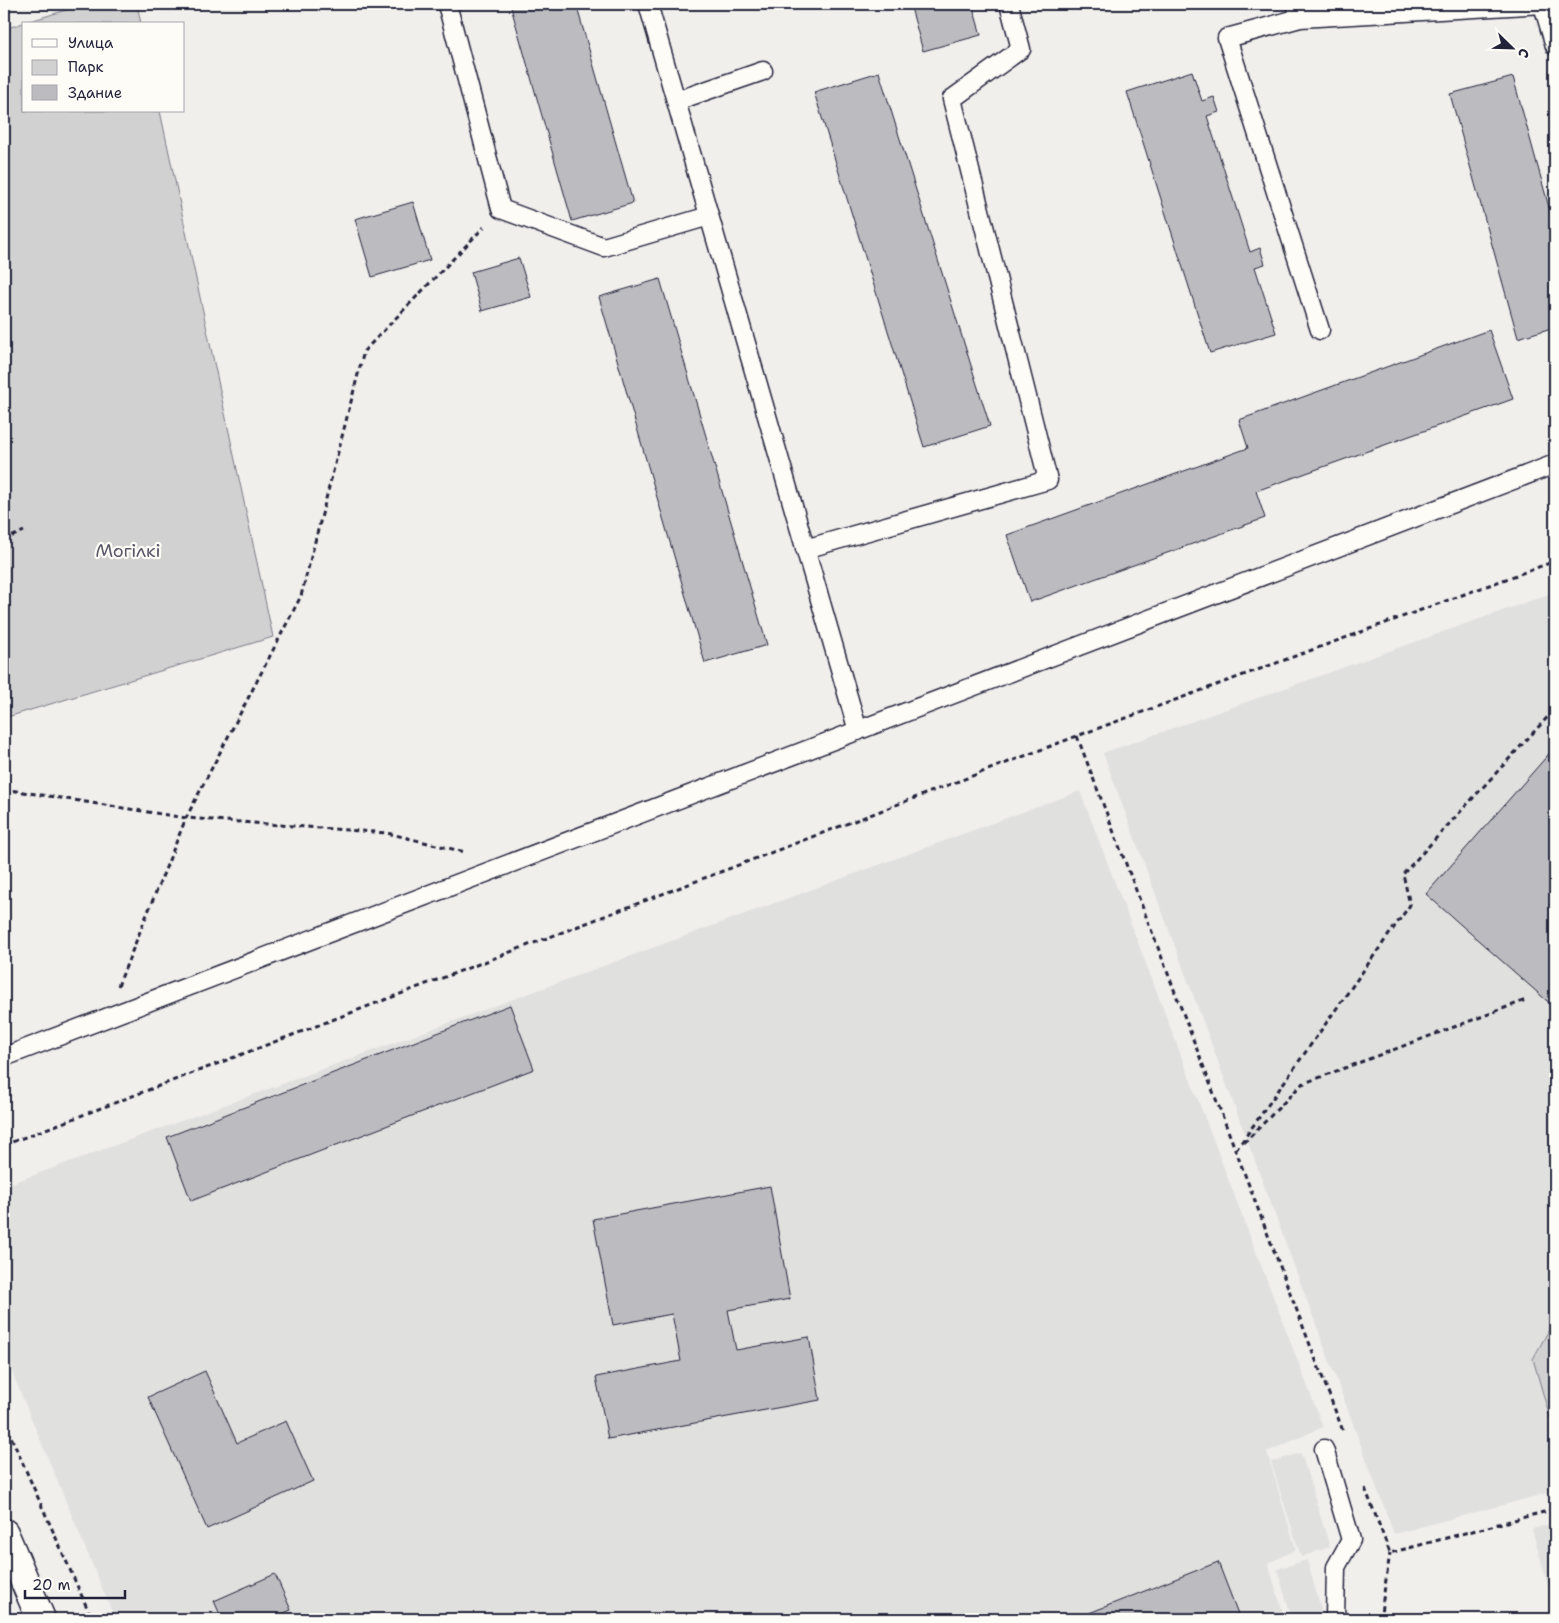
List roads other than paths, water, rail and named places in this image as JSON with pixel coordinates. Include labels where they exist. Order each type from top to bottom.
[{"type":"main road","points":[[4,1533],[42,1619]]},
{"type":"lane","points":[[447,4],[501,209],[604,247],[709,216]]},
{"type":"lane","points":[[648,4],[858,731]]},
{"type":"lane","points":[[805,549],[1048,480],[952,100],[1022,49],[1009,4]]},
{"type":"lane","points":[[1320,330],[1226,38],[1298,11],[1543,4],[1555,46]]},
{"type":"lane","points":[[676,101],[763,71]]},
{"type":"lane","points":[[4,1057],[1555,464]]},
{"type":"lane","points":[[1324,1449],[1352,1540],[1336,1567],[1335,1619]]},
{"type":"park label","name":"Могілкі","points":[[128,551]]}]
